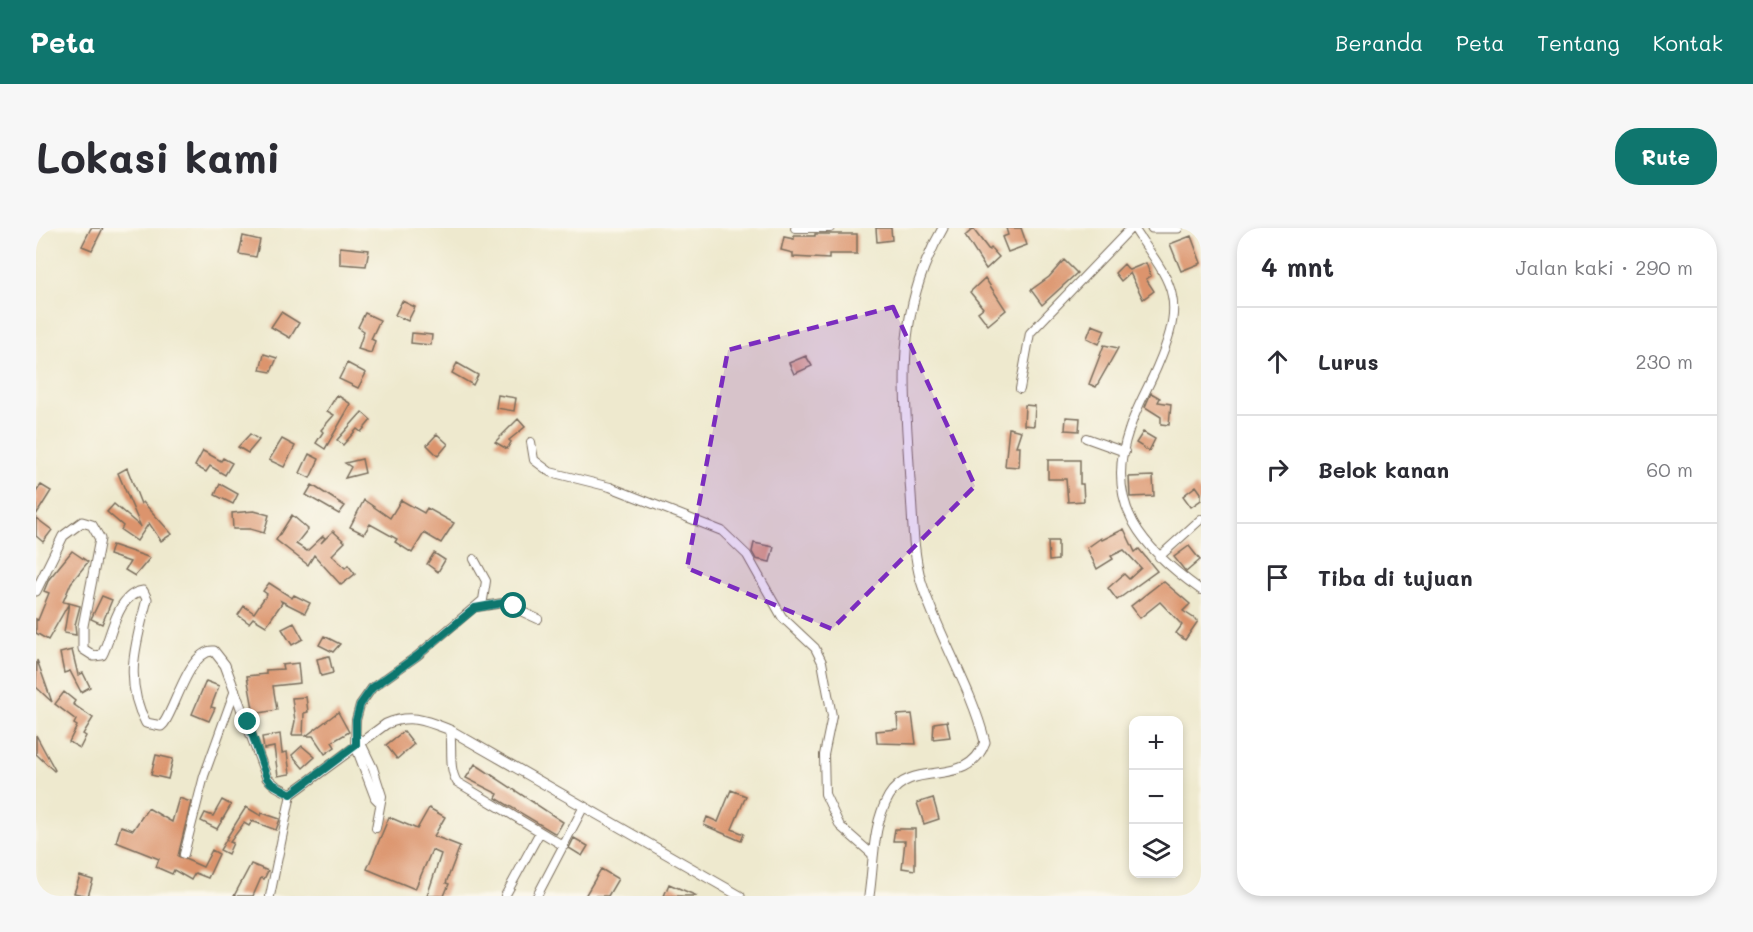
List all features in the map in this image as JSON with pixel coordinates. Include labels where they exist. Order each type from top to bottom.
[{"type":"street","points":[[795,228],[830,228]]},
{"type":"street","points":[[869,896],[873,855],[883,808],[900,784],[909,778],[956,770],[971,764],[980,755],[985,742],[954,660],[933,616],[921,580],[914,544],[904,350],[917,287],[926,260],[942,228]]},
{"type":"street","points":[[1020,389],[1030,333],[1132,228],[1172,296],[1172,319],[1165,349],[1128,432],[1121,479],[1125,509],[1132,524],[1159,557],[1201,590]]},
{"type":"street","points":[[1152,228],[1178,228]]},
{"type":"street","points":[[1086,438],[1125,452]]},
{"type":"street","points":[[531,442],[534,460],[550,472],[582,479],[657,504],[722,531],[747,555],[783,617],[814,648],[822,662],[832,716],[824,755],[825,794],[840,826],[873,855]]},
{"type":"street","points":[[1159,557],[1201,519]]},
{"type":"street","points":[[36,591],[63,536],[72,527],[87,522],[92,525],[100,539],[81,646],[87,653],[102,655],[116,616],[134,594],[143,591],[147,599],[136,639],[131,670],[135,699],[146,723],[161,726],[193,664],[209,651],[218,654],[235,690],[267,778],[271,783],[291,794]]},
{"type":"street","points":[[376,828],[380,803],[375,798],[358,741],[360,705],[372,688],[417,656],[483,600],[486,580],[474,559]]},
{"type":"street","points":[[475,608],[503,603],[538,619]]},
{"type":"street","points":[[184,854],[204,776],[235,690]]},
{"type":"street","points":[[270,896],[291,794],[358,741],[386,724],[404,718],[423,719],[450,730],[740,896]]},
{"type":"street","points":[[450,730],[453,755],[451,769],[457,782],[564,846]]},
{"type":"street","points":[[537,896],[583,808]]},
{"type":"street","points":[[505,896],[540,832]]},
{"type":"highlighted area","points":[[893,307],[975,486],[832,629],[687,568],[728,350]]},
{"type":"building","points":[[91,228],[103,228],[92,250],[82,246]]},
{"type":"building","points":[[876,228],[891,228],[892,240],[877,242]]},
{"type":"building","points":[[1006,228],[1021,228],[1027,245],[1008,252],[1002,237],[1008,235]]},
{"type":"building","points":[[973,229],[989,250],[991,248],[999,257],[986,269],[965,236]]},
{"type":"building","points":[[815,234],[857,234],[857,254],[829,254],[829,259],[793,257],[793,253],[781,250],[784,237],[794,239],[794,236],[815,236]]},
{"type":"building","points":[[243,236],[260,240],[256,257],[239,254]]},
{"type":"building","points":[[1191,236],[1201,263],[1181,271],[1170,244]]},
{"type":"building","points":[[340,247],[369,250],[366,266],[340,264]]},
{"type":"building","points":[[1064,260],[1077,273],[1042,305],[1031,290],[1049,277]]},
{"type":"building","points":[[1146,263],[1151,276],[1146,279],[1154,291],[1143,299],[1130,273],[1121,281],[1115,273],[1124,264],[1129,270]]},
{"type":"building","points":[[985,278],[1006,310],[988,325],[978,312],[983,308],[970,292]]},
{"type":"building","points":[[402,301],[415,307],[408,321],[395,315]]},
{"type":"building","points":[[281,312],[299,323],[290,338],[271,327]]},
{"type":"building","points":[[365,313],[380,320],[371,339],[375,341],[371,353],[358,349],[364,331],[358,327]]},
{"type":"building","points":[[1092,325],[1105,330],[1099,344],[1087,338]]},
{"type":"building","points":[[412,333],[432,335],[431,345],[411,343]]},
{"type":"building","points":[[1104,345],[1118,348],[1096,387],[1089,384]]},
{"type":"building","points":[[264,354],[277,358],[271,372],[260,370]]},
{"type":"building","points":[[806,356],[812,366],[794,374],[789,363]]},
{"type":"building","points":[[347,363],[366,373],[358,388],[339,379]]},
{"type":"building","points":[[457,363],[478,375],[473,385],[452,373]]},
{"type":"building","points":[[1151,393],[1160,398],[1158,402],[1171,404],[1169,425],[1161,424],[1161,417],[1145,407]]},
{"type":"building","points":[[337,395],[351,404],[325,449],[316,443],[323,432],[321,430],[334,415],[327,411]]},
{"type":"building","points":[[498,395],[516,398],[514,411],[496,408]]},
{"type":"building","points":[[1025,405],[1035,406],[1034,426],[1024,425]]},
{"type":"building","points":[[362,412],[371,420],[361,432],[357,429],[343,445],[337,440]]},
{"type":"building","points":[[1066,417],[1080,418],[1079,431],[1065,430]]},
{"type":"building","points":[[518,419],[525,427],[509,440],[511,442],[507,449],[495,442]]},
{"type":"building","points":[[1009,428],[1021,431],[1016,446],[1020,446],[1019,467],[1005,466]]},
{"type":"building","points":[[1143,432],[1155,439],[1149,451],[1136,443]]},
{"type":"building","points":[[250,434],[259,440],[248,453],[238,447]]},
{"type":"building","points":[[437,434],[448,444],[438,456],[427,445]]},
{"type":"building","points":[[282,439],[295,446],[284,467],[269,460]]},
{"type":"building","points":[[203,451],[221,461],[223,458],[232,463],[225,475],[210,466],[206,472],[195,466]]},
{"type":"building","points":[[309,454],[319,459],[310,478],[300,473]]},
{"type":"building","points":[[362,459],[365,473],[345,478],[351,467],[345,463]]},
{"type":"building","points":[[1048,460],[1080,460],[1080,484],[1083,484],[1084,501],[1068,502],[1066,479],[1048,479]]},
{"type":"building","points":[[127,468],[141,504],[143,502],[172,534],[161,541],[149,523],[137,541],[121,530],[123,526],[107,512],[114,504],[141,527],[118,473]]},
{"type":"building","points":[[1153,476],[1154,496],[1130,497],[1129,477]]},
{"type":"building","points":[[220,484],[238,494],[233,504],[215,495]]},
{"type":"building","points":[[41,485],[51,491],[36,515],[36,492]]},
{"type":"building","points":[[312,485],[345,506],[339,514],[306,495]]},
{"type":"building","points":[[1196,486],[1201,493],[1201,500],[1191,507],[1183,496]]},
{"type":"building","points":[[364,500],[390,518],[401,500],[424,513],[427,508],[454,523],[441,543],[424,533],[412,553],[395,542],[397,539],[370,524],[364,534],[350,527]]},
{"type":"building","points":[[254,511],[269,515],[264,533],[250,529],[233,529],[232,513]]},
{"type":"building","points":[[292,515],[308,529],[296,544],[307,551],[323,536],[325,538],[321,543],[333,531],[345,542],[332,555],[345,568],[348,565],[355,574],[341,585],[314,555],[308,565],[276,540]]},
{"type":"building","points":[[36,518],[52,530],[43,542],[36,536]]},
{"type":"building","points":[[1124,529],[1135,552],[1139,549],[1157,571],[1117,600],[1108,588],[1124,574],[1129,579],[1141,568],[1124,550],[1111,556],[1113,559],[1097,569],[1087,548],[1101,538],[1102,540]]},
{"type":"building","points":[[1048,541],[1058,541],[1058,560],[1049,561]]},
{"type":"building","points":[[754,543],[774,547],[770,562],[756,559],[752,552]]},
{"type":"building","points":[[112,545],[150,558],[135,576],[125,570],[130,562],[109,555]]},
{"type":"building","points":[[1189,546],[1200,560],[1186,572],[1174,557]]},
{"type":"building","points":[[72,551],[88,562],[71,583],[63,602],[69,603],[48,640],[36,633],[36,619],[38,620],[49,593],[44,591],[49,579]]},
{"type":"building","points":[[434,553],[445,560],[438,572],[427,564]]},
{"type":"building","points":[[1163,581],[1190,604],[1183,611],[1198,621],[1185,640],[1176,633],[1182,625],[1160,602],[1140,618],[1131,606]]},
{"type":"building","points":[[269,583],[292,598],[294,595],[310,603],[305,613],[281,601],[282,603],[266,626],[253,618],[249,623],[238,615],[244,606],[254,613],[267,594],[263,591]]},
{"type":"building","points":[[102,596],[112,600],[102,624],[91,619]]},
{"type":"building","points":[[69,603],[80,606],[75,625],[76,635],[64,633]]},
{"type":"building","points":[[294,623],[303,639],[292,645],[282,629]]},
{"type":"building","points":[[324,636],[340,644],[333,652],[319,645]]},
{"type":"building","points":[[72,650],[78,675],[83,673],[90,687],[81,692],[70,671],[64,673],[60,653]]},
{"type":"building","points":[[329,656],[333,673],[321,676],[317,659]]},
{"type":"building","points":[[37,660],[52,702],[36,687]]},
{"type":"building","points":[[298,663],[300,683],[273,686],[277,710],[254,714],[247,676],[266,674],[266,670],[283,669],[282,665]]},
{"type":"building","points":[[206,681],[219,686],[211,707],[215,708],[209,721],[192,714]]},
{"type":"building","points":[[64,692],[75,701],[73,704],[93,718],[83,734],[86,736],[80,748],[69,742],[77,726],[74,724],[76,720],[55,704]]},
{"type":"building","points":[[306,697],[308,712],[304,713],[303,735],[292,735],[295,721],[292,698]]},
{"type":"building","points":[[338,712],[349,732],[332,742],[335,747],[325,754],[313,736],[306,736]]},
{"type":"building","points":[[912,714],[916,744],[877,743],[876,731],[898,729],[897,715]]},
{"type":"building","points":[[947,721],[950,737],[933,739],[934,723]]},
{"type":"building","points":[[404,731],[414,744],[397,759],[386,745]]},
{"type":"building","points":[[280,734],[282,753],[287,752],[290,774],[278,776],[274,747],[264,749],[262,737]]},
{"type":"building","points":[[36,735],[55,770],[54,771],[36,754]]},
{"type":"building","points":[[302,746],[315,757],[303,768],[292,755]]},
{"type":"building","points":[[156,755],[173,759],[168,779],[151,775]]},
{"type":"building","points":[[475,764],[563,822],[556,834],[496,798],[498,794],[466,778]]},
{"type":"building","points":[[731,790],[746,796],[732,829],[744,834],[741,841],[704,825],[707,817],[718,822]]},
{"type":"building","points":[[179,798],[191,802],[178,856],[203,867],[212,850],[219,854],[208,878],[195,873],[191,880],[174,870],[172,874],[156,867],[159,859],[116,842],[121,826],[133,830],[148,808],[172,822]]},
{"type":"building","points":[[933,798],[939,819],[924,824],[917,803]]},
{"type":"building","points":[[222,800],[231,805],[217,829],[201,821],[205,813],[213,816]]},
{"type":"building","points":[[246,807],[261,816],[262,813],[280,819],[276,830],[252,821],[249,826],[244,823],[230,842],[233,843],[228,854],[220,850],[226,840],[228,841],[226,839]]},
{"type":"building","points":[[429,808],[445,817],[434,836],[460,846],[446,883],[449,884],[444,896],[427,896],[441,854],[432,850],[415,889],[367,869],[389,817],[417,829]]},
{"type":"building","points":[[895,829],[915,829],[915,870],[902,868],[905,841],[893,841]]},
{"type":"building","points":[[574,838],[588,846],[582,856],[569,848]]},
{"type":"building","points":[[251,864],[268,871],[264,879],[261,878],[253,896],[234,896]]},
{"type":"building","points":[[601,869],[618,879],[608,896],[585,896]]},
{"type":"building","points":[[80,876],[93,880],[88,896],[74,893]]},
{"type":"building","points":[[669,884],[697,896],[664,896]]},
{"type":"route","points":[[248,722],[267,778],[271,783],[291,794],[356,745],[356,720],[360,705],[372,688],[417,656],[475,608],[503,603],[514,606]]}]
